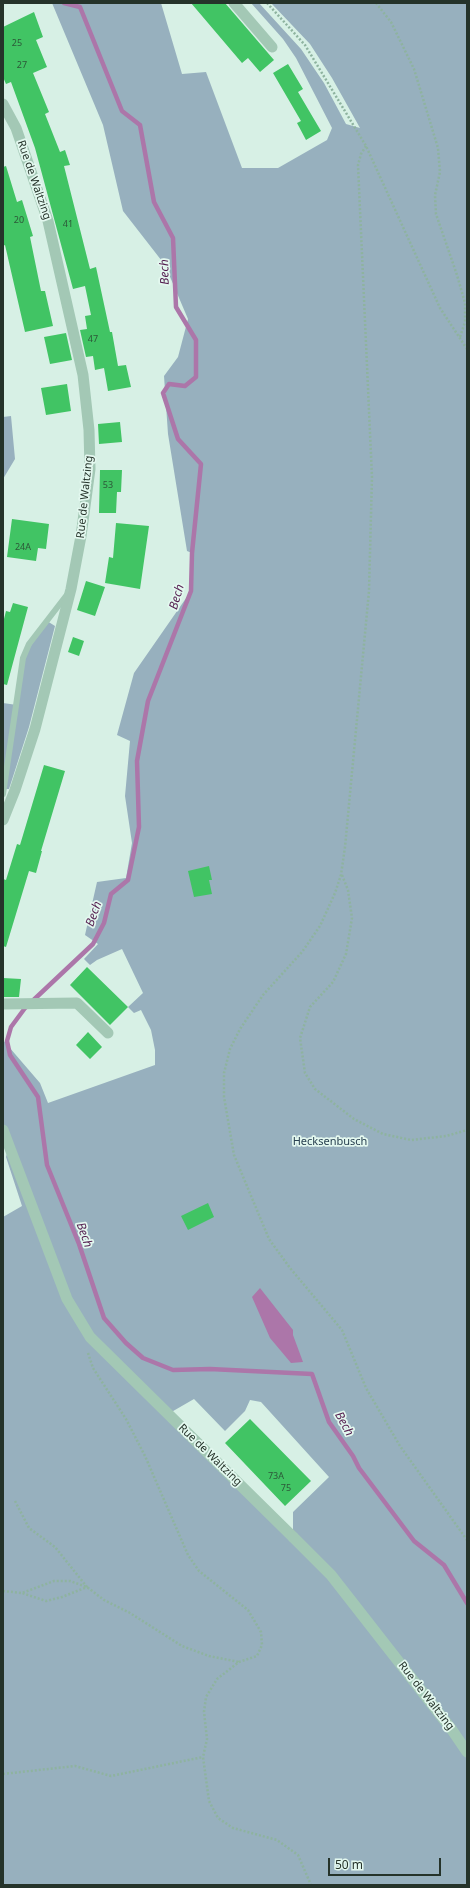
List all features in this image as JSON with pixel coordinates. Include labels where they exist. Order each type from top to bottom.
[{"type":"street","points":[[234,3],[272,47]]},
{"type":"street","name":"Rue de Waltzing","points":[[3,104],[16,128],[48,221],[83,375],[90,430],[90,469],[81,536],[71,590],[35,729],[15,790],[3,820]]},
{"type":"street","points":[[3,1004],[77,1003],[108,1033]]},
{"type":"street","name":"Rue de Waltzing","points":[[3,1130],[67,1299],[90,1337],[331,1575],[452,1730],[467,1752]]},
{"type":"lane","points":[[3,794],[23,658],[29,644],[71,590]]},
{"type":"path","points":[[267,3],[305,45],[366,146],[440,308],[467,349]]},
{"type":"path","points":[[376,3],[391,22],[414,69],[438,148],[440,172],[435,195],[436,214],[457,275],[464,303],[465,322],[460,337]]},
{"type":"path","points":[[366,146],[361,154],[358,165],[372,477],[369,591],[346,847],[341,874],[335,893],[320,926],[302,952],[263,995],[240,1030],[230,1050],[224,1073],[224,1097],[234,1155],[270,1239],[290,1268],[342,1330],[366,1388],[400,1446],[467,1540]]},
{"type":"path","points":[[341,874],[348,890],[352,918],[346,954],[333,982],[310,1007],[300,1038],[305,1073],[315,1089],[354,1119],[383,1134],[410,1140],[446,1136],[467,1130]]},
{"type":"path","points":[[90,1337],[88,1353],[93,1368],[126,1419],[145,1456],[188,1555],[199,1570],[248,1610],[262,1632],[262,1645],[257,1656],[239,1662],[217,1679],[206,1697],[204,1712],[206,1739],[203,1757],[209,1801],[218,1818],[233,1828],[277,1840],[298,1855],[312,1885]]},
{"type":"path","points":[[15,1501],[29,1528],[55,1547],[87,1587],[104,1600],[130,1613],[182,1646],[209,1656],[239,1662]]},
{"type":"path","points":[[22,1593],[54,1581],[70,1581],[87,1587]]},
{"type":"path","points":[[3,1591],[22,1593],[46,1601],[62,1597],[87,1587]]},
{"type":"path","points":[[3,1774],[75,1766],[111,1776],[203,1757]]},
{"type":"green space","name":"Hecksenbusch","points":[[52,3],[161,3],[182,74],[206,72],[242,168],[278,168],[327,140],[332,128],[296,58],[283,39],[251,3],[259,3],[301,49],[324,83],[346,124],[360,128],[332,78],[310,44],[271,3],[467,3],[467,1885],[3,1885],[3,1217],[22,1206],[6,1157],[9,1146],[3,1130],[3,1040],[40,1083],[48,1103],[155,1065],[155,1050],[151,1030],[141,1010],[134,1013],[128,1007],[143,993],[122,949],[97,960],[90,965],[84,959],[98,944],[85,935],[97,882],[126,878],[132,843],[125,796],[130,741],[117,735],[134,673],[191,591],[192,553],[187,551],[168,434],[164,376],[178,357],[188,319],[165,265],[123,211],[103,125]],"holes":[[[194,1399],[225,1431],[245,1411],[250,1400],[261,1402],[329,1477],[293,1512],[293,1536],[168,1414]]]},
{"type":"green space","points":[[11,416],[15,459],[3,479],[3,417]]},
{"type":"green space","points":[[47,621],[55,626],[29,727],[9,789],[3,789],[3,703],[17,705],[23,658]]},
{"type":"shaded area","points":[[260,1288],[293,1330],[293,1335],[303,1362],[291,1363],[270,1338],[252,1297]]},
{"type":"building","points":[[191,3],[225,3],[274,60],[260,72],[248,58],[242,63]]},
{"type":"building","points":[[34,12],[43,37],[36,40],[47,67],[33,73],[49,112],[45,114],[60,152],[65,150],[70,165],[64,166],[90,269],[96,267],[110,332],[112,332],[118,366],[126,365],[131,387],[108,391],[104,368],[95,370],[93,356],[86,357],[80,330],[87,329],[85,316],[91,315],[85,286],[73,289],[35,148],[11,82],[6,84],[3,77],[3,27]]},
{"type":"building","points":[[288,64],[303,89],[298,92],[321,131],[306,140],[297,123],[301,121],[273,73]]},
{"type":"building","points":[[6,166],[17,202],[22,200],[33,236],[30,237],[41,291],[45,291],[53,326],[25,332],[5,245],[3,246],[3,167]]},
{"type":"building","points":[[66,333],[72,360],[50,364],[44,337]]},
{"type":"building","points":[[67,384],[71,411],[46,415],[41,388]]},
{"type":"building","points":[[120,422],[122,442],[99,444],[98,424]]},
{"type":"building","points":[[100,470],[122,470],[121,492],[117,492],[116,513],[99,513]]},
{"type":"building","points":[[12,519],[49,524],[46,549],[38,548],[36,561],[7,557]]},
{"type":"building","points":[[116,523],[149,526],[140,589],[105,583],[109,557],[113,558]]},
{"type":"building","points":[[86,581],[105,587],[95,616],[77,610]]},
{"type":"building","points":[[13,603],[28,607],[7,685],[3,684],[3,623],[6,611],[10,612]]},
{"type":"building","points":[[73,637],[84,641],[79,656],[68,652]]},
{"type":"building","points":[[44,765],[65,771],[41,851],[36,873],[29,871],[6,947],[3,946],[3,879],[6,880],[17,844],[20,845]]},
{"type":"building","points":[[209,866],[212,880],[209,880],[212,894],[194,897],[188,871]]},
{"type":"building","points":[[87,967],[128,1007],[110,1025],[70,985]]},
{"type":"building","points":[[3,978],[21,979],[19,997],[3,997]]},
{"type":"building","points":[[88,1032],[102,1047],[90,1059],[76,1045]]},
{"type":"building","points":[[208,1203],[214,1217],[188,1230],[181,1216]]},
{"type":"building","points":[[250,1419],[311,1481],[285,1506],[225,1443]]},
{"type":"waterway","name":"Bech","points":[[64,3],[80,7],[122,111],[140,125],[154,202],[173,238],[176,307],[196,340],[196,377],[185,386],[169,384],[163,393],[178,439],[201,464],[192,553],[191,591],[148,701],[137,761],[139,827],[128,880],[111,894],[104,923],[93,944],[25,1008],[11,1027],[7,1041],[10,1055],[38,1097],[47,1165],[79,1244],[104,1318],[126,1343],[143,1358],[173,1370],[210,1369],[312,1374],[329,1422],[353,1456],[359,1468],[414,1541],[444,1565],[467,1603]]}]
